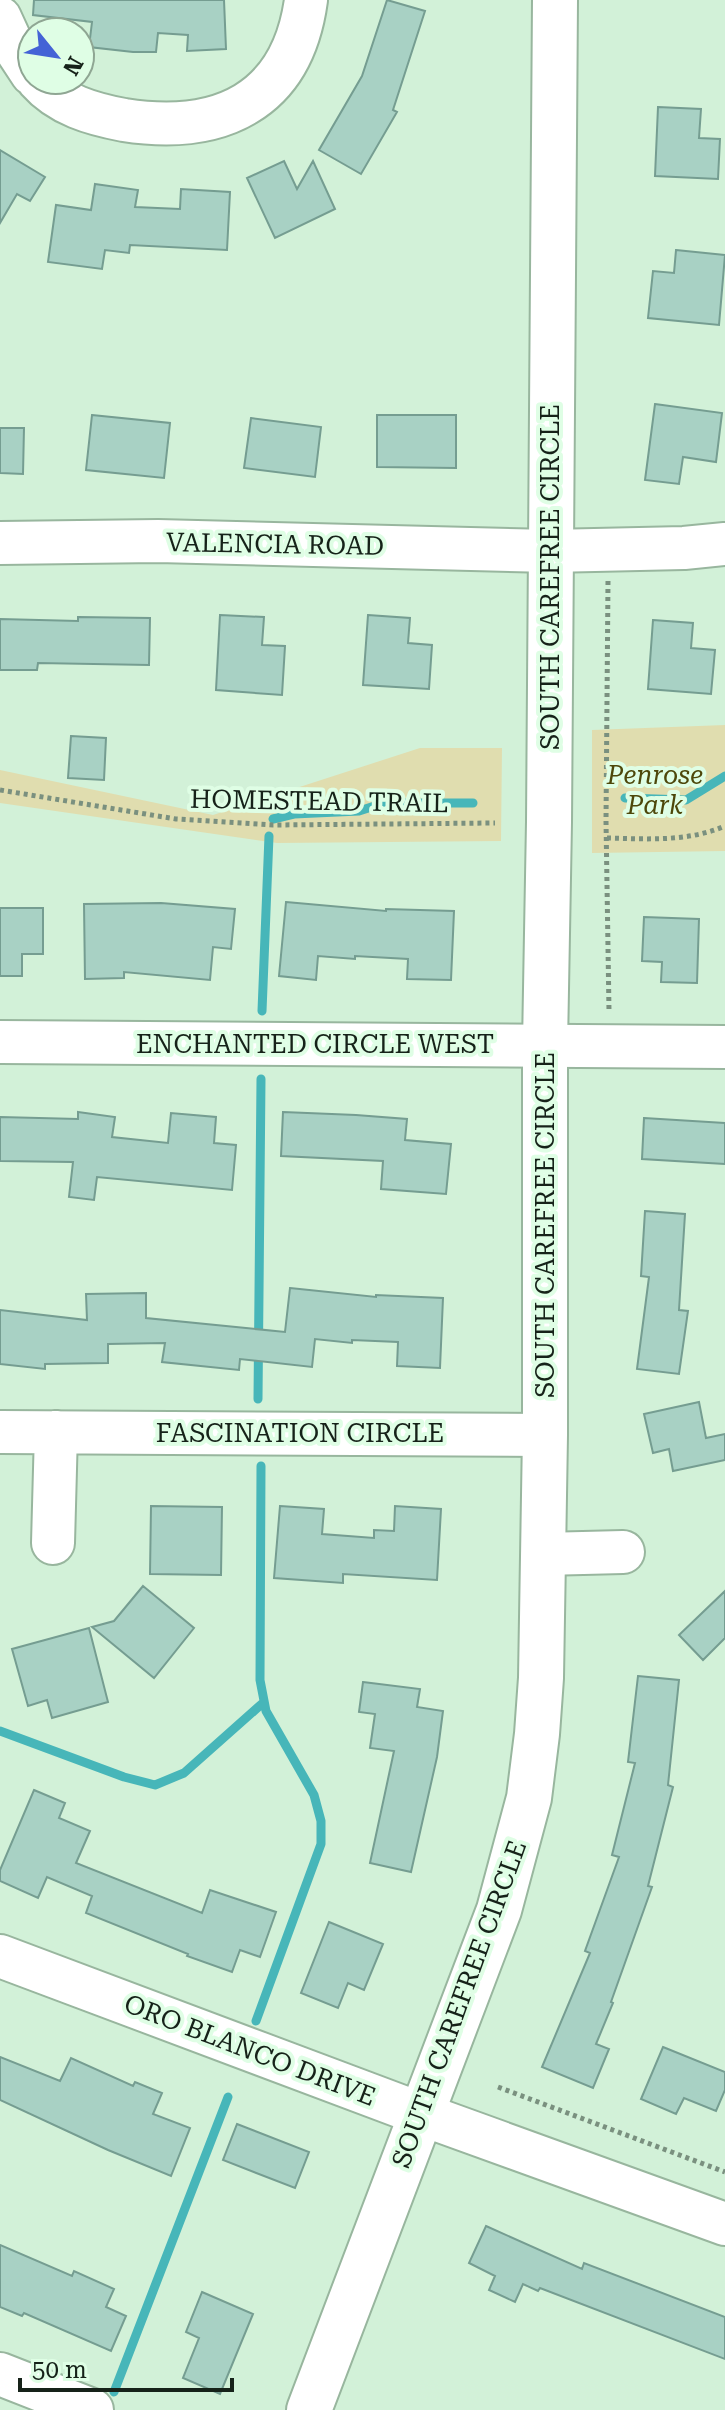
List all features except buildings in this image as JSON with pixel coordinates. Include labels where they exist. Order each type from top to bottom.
[{"type":"main road","name":"SOUTH CAREFREE CIRCLE","points":[[309,2410],[499,1910],[529,1798],[541,1678],[545,1435],[545,1045],[555,0]]},
{"type":"street","points":[[55,96],[101,116],[168,124],[199,122],[230,112],[275,81],[291,57],[301,31],[306,0]]},
{"type":"street","points":[[0,18],[16,50]]},
{"type":"street","name":"VALENCIA ROAD","points":[[0,543],[158,541],[550,551],[725,544]]},
{"type":"street","name":"ENCHANTED CIRCLE WEST","points":[[0,1042],[725,1047]]},
{"type":"street","name":"FASCINATION CIRCLE","points":[[0,1432],[545,1435]]},
{"type":"street","points":[[53,1543],[56,1432]]},
{"type":"street","points":[[543,1554],[623,1552]]},
{"type":"street","name":"ORO BLANCO DRIVE","points":[[0,1956],[725,2224]]},
{"type":"street","points":[[0,2374],[92,2410]]},
{"type":"path","points":[[608,572],[609,1020]]},
{"type":"path","name":"HOMESTEAD TRAIL","points":[[0,790],[176,819],[273,825],[495,823]]},
{"type":"path","points":[[607,838],[653,840],[706,834],[725,826]]},
{"type":"path","points":[[498,2087],[725,2172]]},
{"type":"green space","name":"Penrose Park","points":[[725,725],[725,851],[592,853],[592,730]]},
{"type":"green space","points":[[420,748],[502,748],[501,841],[277,843],[0,803],[0,770],[213,815]]},
{"type":"waterway","points":[[625,798],[686,800],[725,776]]},
{"type":"waterway","points":[[273,819],[294,814],[359,811],[384,803],[473,803]]},
{"type":"waterway","points":[[262,1011],[269,836]]},
{"type":"waterway","points":[[258,1399],[261,1079]]},
{"type":"waterway","points":[[256,2021],[321,1844],[321,1821],[314,1795],[266,1711],[260,1680],[261,1466]]},
{"type":"waterway","points":[[0,1731],[124,1777],[155,1785],[184,1773],[264,1702]]},
{"type":"waterway","points":[[114,2392],[228,2097]]}]
